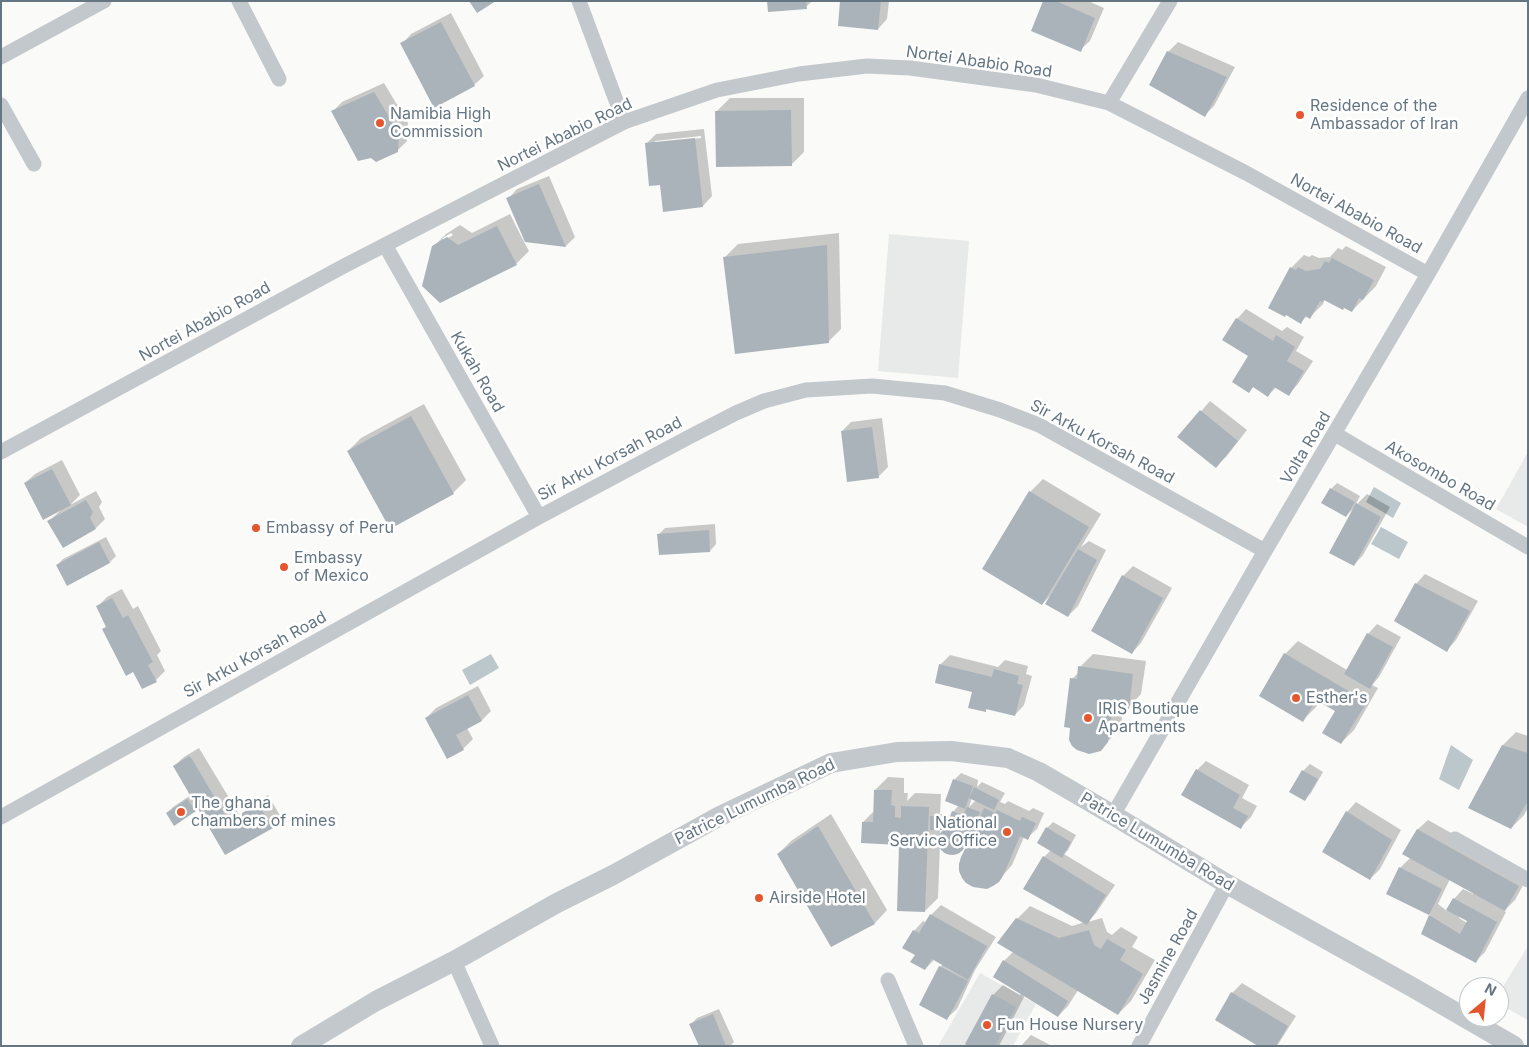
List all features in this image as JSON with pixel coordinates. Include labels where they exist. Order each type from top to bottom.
[{"type":"street","points":[[1,56],[104,1]]},
{"type":"street","points":[[240,1],[279,79]]},
{"type":"street","points":[[579,1],[624,122]]},
{"type":"street","points":[[1109,103],[1170,1]]},
{"type":"street","name":"Nortei Ababio Road","points":[[1,452],[384,245],[624,122],[717,90],[799,74],[867,66],[910,68],[1036,85],[1109,103],[1246,173],[1428,274]]},
{"type":"street","name":"Volta Road","points":[[1113,815],[1428,274],[1522,122],[1528,98]]},
{"type":"street","points":[[1,105],[34,164]]},
{"type":"street","name":"Kukah Road","points":[[384,245],[539,517]]},
{"type":"street","name":"Sir Arku Korsah Road","points":[[1,817],[539,517],[704,429],[764,401],[806,390],[872,386],[945,393],[1000,410],[1039,425],[1265,551]]},
{"type":"street","name":"Akosombo Road","points":[[1335,434],[1528,547]]},
{"type":"street","name":"Patrice Lumumba Road","points":[[301,1046],[376,1002],[557,903],[613,875],[720,816],[831,763],[897,752],[951,751],[1008,758],[1039,772],[1227,884],[1412,986],[1514,1046]]},
{"type":"street","points":[[1455,838],[1528,880]]},
{"type":"street","name":"Jasmine Road","points":[[1139,1046],[1227,884]]},
{"type":"street","points":[[454,961],[492,1046]]},
{"type":"street","points":[[888,980],[916,1046]]},
{"type":"shaded area","points":[[889,234],[969,241],[958,378],[878,371]]},
{"type":"shaded area","points":[[1528,452],[1528,527],[1496,509]]},
{"type":"shaded area","points":[[1374,487],[1401,503],[1393,518],[1366,502]]},
{"type":"shaded area","points":[[1381,527],[1408,542],[1399,559],[1371,544]]},
{"type":"shaded area","points":[[491,654],[499,668],[470,685],[462,670]]},
{"type":"shaded area","points":[[1451,745],[1473,760],[1459,790],[1439,779]]},
{"type":"shaded area","points":[[1528,946],[1528,1020],[1509,1010],[1509,977]]},
{"type":"shaded area","name":"Fun House Nursery","points":[[980,973],[1036,1004],[1013,1046],[938,1046]]},
{"type":"building","points":[[469,1],[496,1],[477,13]]},
{"type":"building","points":[[767,1],[806,1],[807,9],[768,12]]},
{"type":"building","points":[[840,1],[881,1],[878,30],[838,26]]},
{"type":"building","points":[[1043,1],[1056,1],[1095,18],[1081,52],[1031,31]]},
{"type":"building","points":[[441,22],[475,86],[434,108],[400,43]]},
{"type":"building","points":[[1167,51],[1227,77],[1205,117],[1149,85]]},
{"type":"building","points":[[374,92],[399,133],[398,152],[376,162],[371,158],[358,161],[331,111]]},
{"type":"building","points":[[791,110],[792,166],[716,167],[715,111]]},
{"type":"building","points":[[695,138],[703,207],[663,212],[660,185],[649,186],[645,143]]},
{"type":"building","points":[[539,184],[566,247],[525,242],[506,198]]},
{"type":"building","points":[[497,226],[517,265],[440,303],[422,286],[432,246],[447,237],[458,245]]},
{"type":"building","points":[[827,245],[829,343],[735,354],[723,257]]},
{"type":"building","points":[[1332,258],[1374,280],[1363,300],[1359,298],[1352,312],[1344,308],[1343,310],[1324,300],[1320,301],[1310,319],[1305,316],[1301,324],[1286,315],[1285,317],[1268,308],[1290,267],[1296,270],[1298,267],[1306,271],[1320,269],[1325,261],[1329,263]]},
{"type":"building","points":[[1236,318],[1273,341],[1276,335],[1295,347],[1287,361],[1304,371],[1289,396],[1274,387],[1268,397],[1253,387],[1249,393],[1232,382],[1248,356],[1222,340]]},
{"type":"building","points":[[1200,410],[1238,441],[1216,468],[1177,437]]},
{"type":"building","points":[[411,416],[454,494],[390,529],[347,451]]},
{"type":"building","points":[[872,427],[879,478],[847,482],[841,431]]},
{"type":"building","points":[[52,469],[71,505],[43,520],[24,483]]},
{"type":"building","points":[[1330,488],[1355,502],[1346,517],[1321,503]]},
{"type":"building","points":[[1029,491],[1089,527],[1042,605],[982,569]]},
{"type":"building","points":[[86,500],[93,512],[90,518],[96,529],[63,548],[47,521]]},
{"type":"building","points":[[1356,503],[1381,517],[1354,566],[1329,553]]},
{"type":"building","points":[[709,530],[710,552],[659,555],[657,534]]},
{"type":"building","points":[[99,542],[110,563],[67,586],[56,565]]},
{"type":"building","points":[[1078,549],[1097,560],[1068,617],[1045,604]]},
{"type":"building","points":[[1122,575],[1163,598],[1132,654],[1091,631]]},
{"type":"building","points":[[1415,583],[1470,611],[1447,652],[1394,621]]},
{"type":"building","points":[[112,598],[123,618],[128,615],[153,662],[148,665],[157,682],[142,689],[133,672],[126,676],[102,629],[106,627],[96,606]]},
{"type":"building","points":[[1367,633],[1393,647],[1370,689],[1344,674]]},
{"type":"building","points":[[1284,653],[1367,702],[1341,744],[1322,733],[1335,711],[1316,700],[1303,722],[1259,696]]},
{"type":"building","points":[[939,664],[992,677],[994,669],[1019,676],[1017,684],[1023,685],[1015,716],[986,709],[986,712],[968,708],[972,692],[935,683]]},
{"type":"building","name":"IRIS Boutique Apartments","points":[[1078,666],[1133,674],[1129,709],[1113,707],[1108,742],[1101,751],[1089,754],[1072,746],[1069,740],[1070,728],[1064,727],[1070,678],[1077,679]]},
{"type":"building","points":[[468,695],[482,721],[456,735],[464,750],[447,759],[425,718]]},
{"type":"building","points":[[1502,745],[1528,753],[1528,801],[1511,829],[1468,808]]},
{"type":"building","points":[[189,756],[232,827],[242,822],[242,813],[258,804],[273,828],[225,855],[173,766]]},
{"type":"building","points":[[1196,769],[1240,795],[1233,808],[1248,816],[1241,829],[1181,795]]},
{"type":"building","points":[[1302,770],[1318,779],[1305,801],[1289,792]]},
{"type":"building","points":[[953,779],[973,786],[965,809],[945,801]]},
{"type":"building","points":[[974,787],[999,800],[994,810],[969,798]]},
{"type":"building","points":[[874,790],[892,790],[891,805],[895,806],[895,817],[901,818],[901,806],[929,807],[925,912],[897,911],[899,845],[861,843],[862,822],[873,822]]},
{"type":"building","name":"The ghana chambers of mines","points":[[187,799],[196,811],[174,826],[166,813]]},
{"type":"building","points":[[967,807],[980,812],[972,834],[984,808],[995,813],[997,810],[1020,821],[1022,817],[1036,823],[1028,840],[1020,836],[999,882],[987,889],[973,887],[966,883],[959,871],[961,857],[972,835],[962,831],[963,828],[948,822],[952,811],[963,815]]},
{"type":"building","points":[[1346,811],[1392,840],[1370,880],[1322,852]]},
{"type":"building","points":[[930,816],[942,816],[942,830],[930,830]]},
{"type":"building","points":[[818,826],[875,924],[831,947],[777,854]]},
{"type":"building","points":[[952,827],[962,831],[966,841],[962,851],[952,855],[942,851],[938,841],[942,831]]},
{"type":"building","points":[[1046,827],[1071,842],[1062,858],[1037,843]]},
{"type":"building","points":[[1417,829],[1519,886],[1505,911],[1402,854]]},
{"type":"building","points":[[1043,856],[1106,895],[1087,925],[1023,889]]},
{"type":"building","points":[[1399,867],[1442,889],[1429,915],[1386,894]]},
{"type":"building","points":[[1453,898],[1497,922],[1476,963],[1421,934],[1429,915],[1460,934],[1467,921],[1446,910]]},
{"type":"building","points":[[930,914],[987,946],[968,980],[932,959],[925,970],[910,962],[915,955],[902,948],[913,930],[919,933]]},
{"type":"building","points":[[1016,918],[1059,938],[1089,930],[1094,945],[1101,949],[1107,939],[1126,950],[1120,960],[1143,974],[1118,1015],[997,943]]},
{"type":"building","points":[[1003,960],[1068,1001],[1058,1017],[993,977]]},
{"type":"building","points":[[939,966],[968,981],[947,1020],[919,1005]]},
{"type":"building","points":[[1231,992],[1288,1026],[1276,1046],[1258,1046],[1215,1020]]},
{"type":"building","points":[[992,994],[1016,1007],[995,1046],[968,1046],[965,1044]]},
{"type":"building","points":[[713,1014],[726,1046],[699,1046],[689,1024]]},
{"type":"place","name":"Residence of the Ambassador of Iran","points":[[1300,115]]},
{"type":"place","name":"Namibia High Commission","points":[[380,123]]},
{"type":"place","name":"Embassy of Peru","points":[[256,528]]},
{"type":"place","name":"Embassy of Mexico","points":[[284,567]]},
{"type":"place","name":"Esther's","points":[[1296,698]]},
{"type":"place","name":"IRIS Boutique Apartments","points":[[1088,718]]},
{"type":"place","name":"The ghana chambers of mines","points":[[181,812]]},
{"type":"place","name":"National Service Office","points":[[1007,832]]},
{"type":"place","name":"Airside Hotel","points":[[759,898]]},
{"type":"place","name":"Fun House Nursery","points":[[987,1025]]}]
